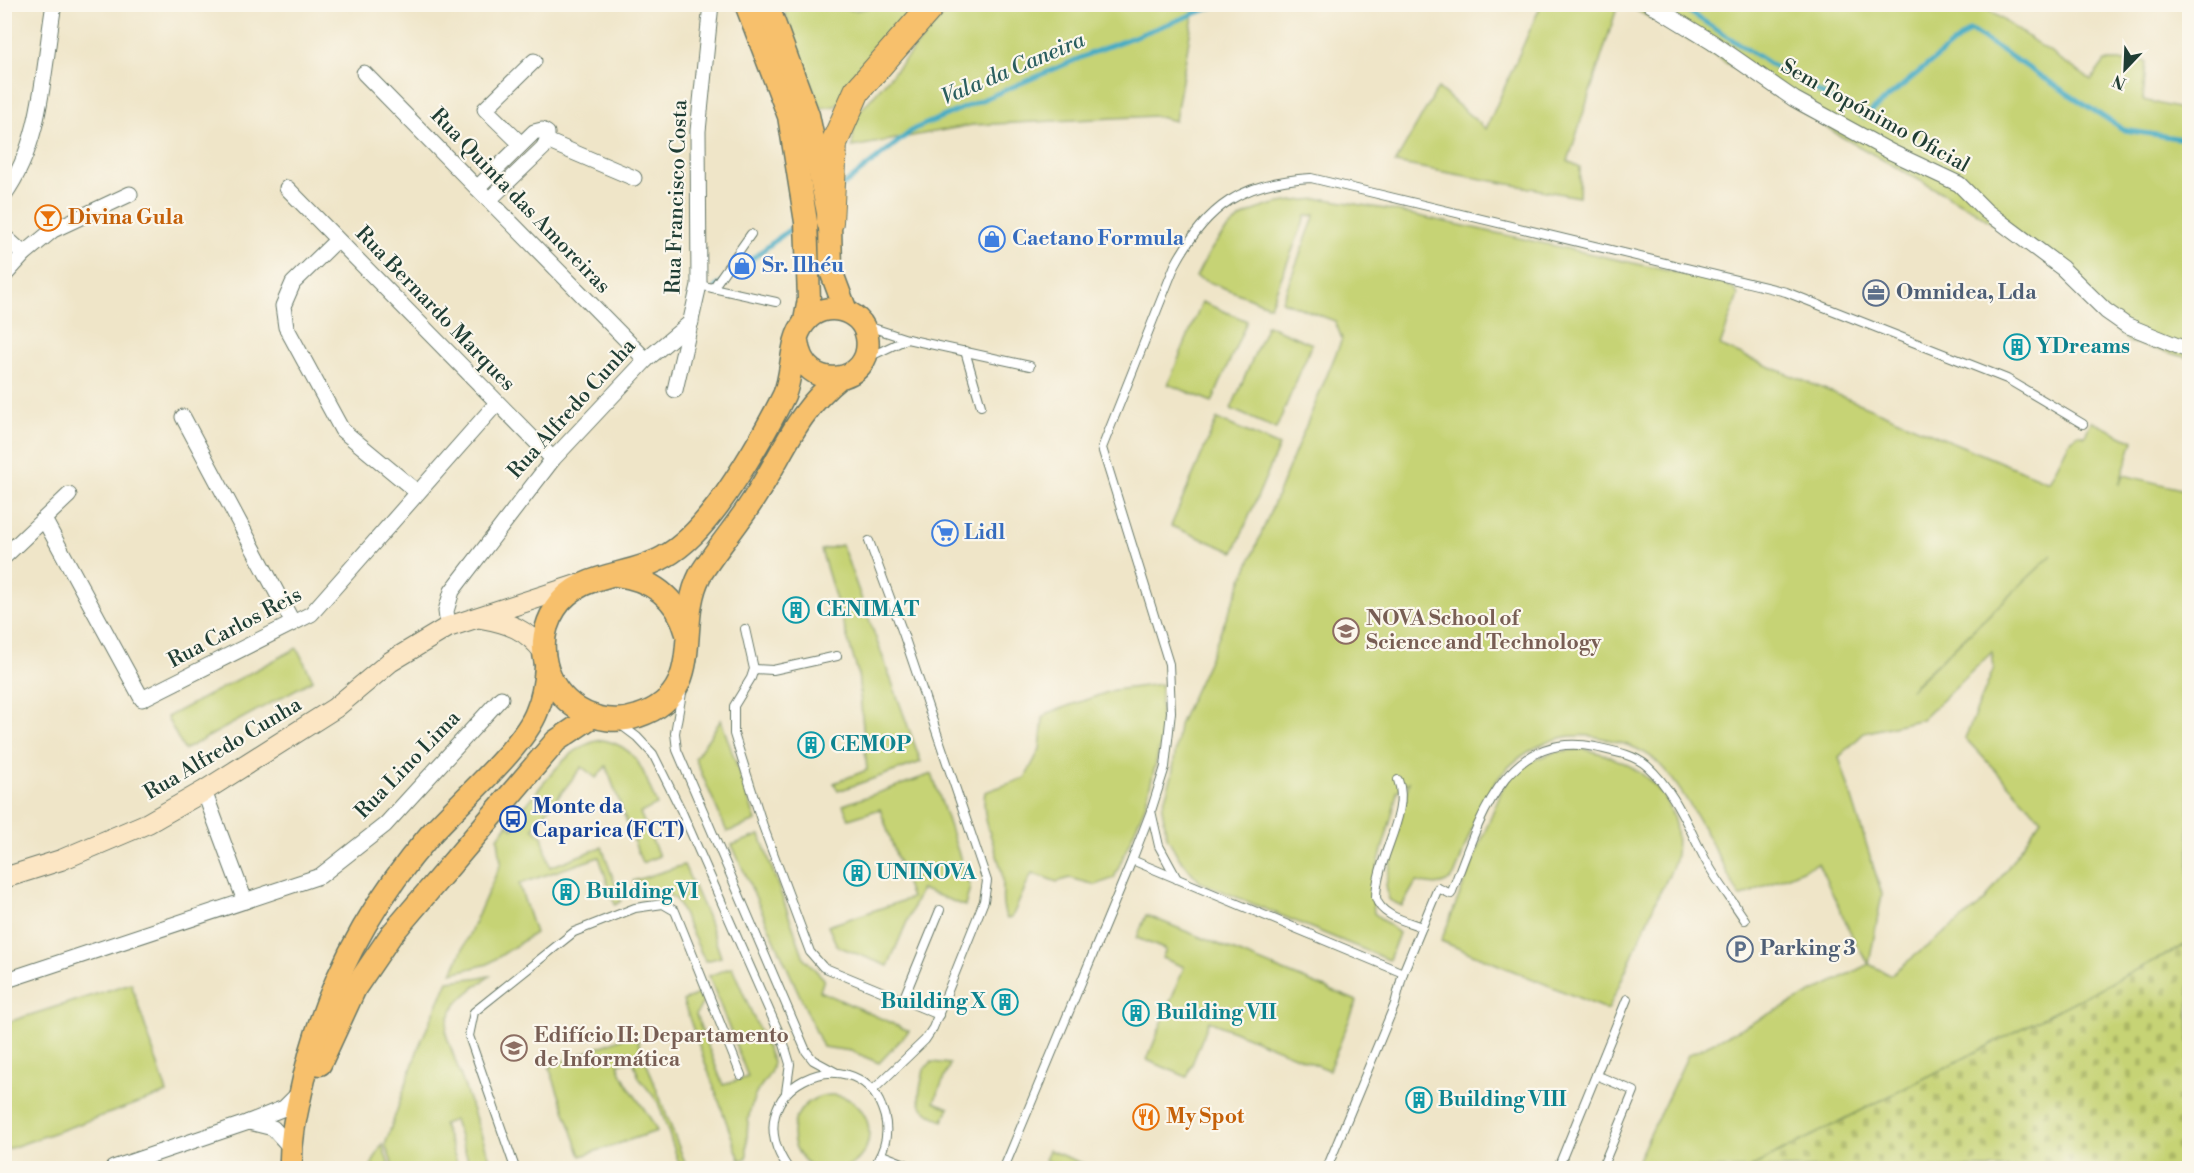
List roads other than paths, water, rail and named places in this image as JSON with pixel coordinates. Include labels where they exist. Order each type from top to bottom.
[{"type":"highway","points":[[830,222],[834,143],[857,91],[933,4]]},
{"type":"main road","points":[[289,1161],[301,1091],[317,1032],[339,970],[387,889],[430,835],[521,738],[532,723],[544,688],[548,623],[554,610],[563,598],[587,581],[646,565],[674,551],[687,540],[718,505],[735,481],[785,393],[809,299],[806,222],[789,116],[746,4]]},
{"type":"main road","points":[[545,659],[560,693],[570,703],[599,718],[632,718],[655,708],[674,691],[686,664],[690,602],[700,574],[755,498],[798,421],[818,396],[840,377],[857,368],[868,347],[831,271],[830,222],[808,115],[767,4]]},
{"type":"main road","points":[[840,377],[823,377],[812,372],[798,353],[801,331],[824,309],[854,318]]},
{"type":"main road","points":[[616,575],[644,581],[668,597],[684,621],[687,636]]},
{"type":"main road","points":[[299,1168],[305,1121],[321,1064],[356,988],[391,935],[556,741],[599,718]]},
{"type":"street","points":[[4,195],[19,173],[32,139],[54,4]]},
{"type":"street","name":"Rua Francisco Costa","points":[[675,390],[691,322],[706,287],[698,131],[711,4]]},
{"type":"street","name":"Sem Topónimo Oficial","points":[[1650,4],[1712,42],[1794,99],[1891,153],[1959,184],[1986,211],[2062,268],[2106,311],[2126,326],[2190,351]]},
{"type":"street","points":[[521,144],[485,109],[534,61]]},
{"type":"street","name":"Rua Quinta das Amoreiras","points":[[364,73],[646,360]]},
{"type":"street","points":[[477,188],[534,132],[542,130],[547,133],[547,141],[489,200]]},
{"type":"street","points":[[547,141],[634,178]]},
{"type":"street","name":"Rua Bernardo Marques","points":[[287,188],[554,459]]},
{"type":"street","points":[[4,276],[24,254],[53,230],[130,194]]},
{"type":"street","points":[[4,236],[24,254]]},
{"type":"street","points":[[337,240],[293,283],[283,306],[286,327],[342,430],[417,492]]},
{"type":"street","name":"Rua Alfredo Cunha","points":[[448,627],[446,611],[452,591],[554,459],[646,360],[691,322]]},
{"type":"street","name":"Rua Carlos Reis","points":[[45,521],[142,699],[293,623],[320,607],[417,492],[497,403]]},
{"type":"street","points":[[183,417],[293,623]]},
{"type":"street","points":[[4,557],[45,521],[69,495]]},
{"type":"street","name":"Rua Alfredo Cunha","points":[[4,878],[61,860],[148,823],[204,791],[335,708],[390,662],[448,627],[587,581]]},
{"type":"street","name":"Rua Alfredo Cunha","points":[[479,618],[516,626],[526,632],[545,659]]},
{"type":"street","name":"Rua Lino Lima","points":[[4,981],[320,876],[376,832],[501,698]]},
{"type":"street","points":[[204,791],[245,901]]},
{"type":"street","points":[[113,1168],[284,1108],[301,1091]]},
{"type":"street","points":[[249,1122],[273,1128],[289,1161]]},
{"type":"lane","points":[[1004,1168],[1152,811],[1165,767],[1170,723],[1169,664],[1102,448],[1175,265],[1189,239],[1209,216],[1229,199],[1251,188],[1281,180],[1311,178],[1786,292],[2007,379],[2083,424]]},
{"type":"lane","points":[[751,234],[706,287],[776,302]]},
{"type":"lane","points":[[854,318],[907,339],[1030,366]]},
{"type":"lane","points":[[864,358],[907,339]]},
{"type":"lane","points":[[965,351],[981,406]]},
{"type":"lane","points":[[869,542],[903,633],[987,881],[984,901],[939,1015],[926,1040],[873,1091]]},
{"type":"lane","points":[[745,629],[754,669],[734,706],[734,734],[763,826],[810,951],[823,967],[939,1015]]},
{"type":"lane","points":[[754,669],[773,670],[837,656]]},
{"type":"lane","points":[[686,664],[676,720],[677,750],[806,1052],[813,1060],[837,1073],[855,1078],[873,1091],[887,1120],[886,1143],[882,1155],[873,1168]]},
{"type":"lane","points":[[599,718],[626,728],[653,754],[681,810],[784,1044],[790,1064],[786,1092]]},
{"type":"lane","points":[[1327,1168],[1395,1004],[1403,973],[1438,888],[1451,894],[1487,805],[1503,778],[1526,759],[1550,748],[1583,745],[1620,753],[1646,765],[1666,787],[1705,860],[1745,920]]},
{"type":"lane","points":[[1398,780],[1402,807],[1385,851],[1376,898],[1378,904],[1386,912],[1422,927]]},
{"type":"lane","points":[[1152,811],[1159,846],[1177,879]]},
{"type":"lane","points":[[1132,860],[1403,973]]},
{"type":"lane","points":[[515,1168],[468,1036],[469,1024],[474,1012],[574,932],[635,908],[663,904],[675,911],[741,1075]]},
{"type":"lane","points":[[903,1000],[940,910]]},
{"type":"lane","points":[[1558,1168],[1627,999]]},
{"type":"lane","points":[[788,1168],[776,1152],[772,1130],[775,1110],[786,1092],[797,1082],[816,1074],[837,1073]]},
{"type":"lane","points":[[1596,1075],[1634,1091],[1602,1168]]},
{"type":"lane","points":[[882,1155],[915,1168]]},
{"type":"waterway","name":"Vala da Caneira","points":[[840,188],[914,129],[1094,52],[1220,4]]},
{"type":"waterway","name":"Vala da Caneira","points":[[1677,4],[1787,75],[1864,117],[1970,30],[2124,130],[2190,140]]},
{"type":"waterway","name":"Vala da Caneira","points":[[716,287],[798,223]]},
{"type":"place","name":"Divina Gula","points":[[48,218]]},
{"type":"place","name":"Caetano Formula","points":[[992,239]]},
{"type":"place","name":"Sr. Ilhéu","points":[[742,266]]},
{"type":"place","name":"Omnidea, Lda","points":[[1876,293]]},
{"type":"place","name":"YDreams","points":[[2017,347]]},
{"type":"place","name":"Lidl","points":[[945,533]]},
{"type":"place","name":"CENIMAT","points":[[796,610]]},
{"type":"place","name":"NOVA School of Science and Technology","points":[[1346,631]]},
{"type":"place","name":"CEMOP","points":[[811,745]]},
{"type":"place","name":"Monte da Caparica (FCT)","points":[[513,819]]},
{"type":"place","name":"UNINOVA","points":[[857,873]]},
{"type":"place","name":"Building VI","points":[[566,892]]},
{"type":"place","name":"Parking 3","points":[[1740,949]]},
{"type":"place","name":"Building X","points":[[1005,1002]]},
{"type":"place","name":"Building VII","points":[[1136,1013]]},
{"type":"place","name":"Edifício II: Departamento de Informática","points":[[514,1048]]},
{"type":"place","name":"Building VIII","points":[[1419,1100]]},
{"type":"place","name":"My Spot","points":[[1146,1117]]}]
